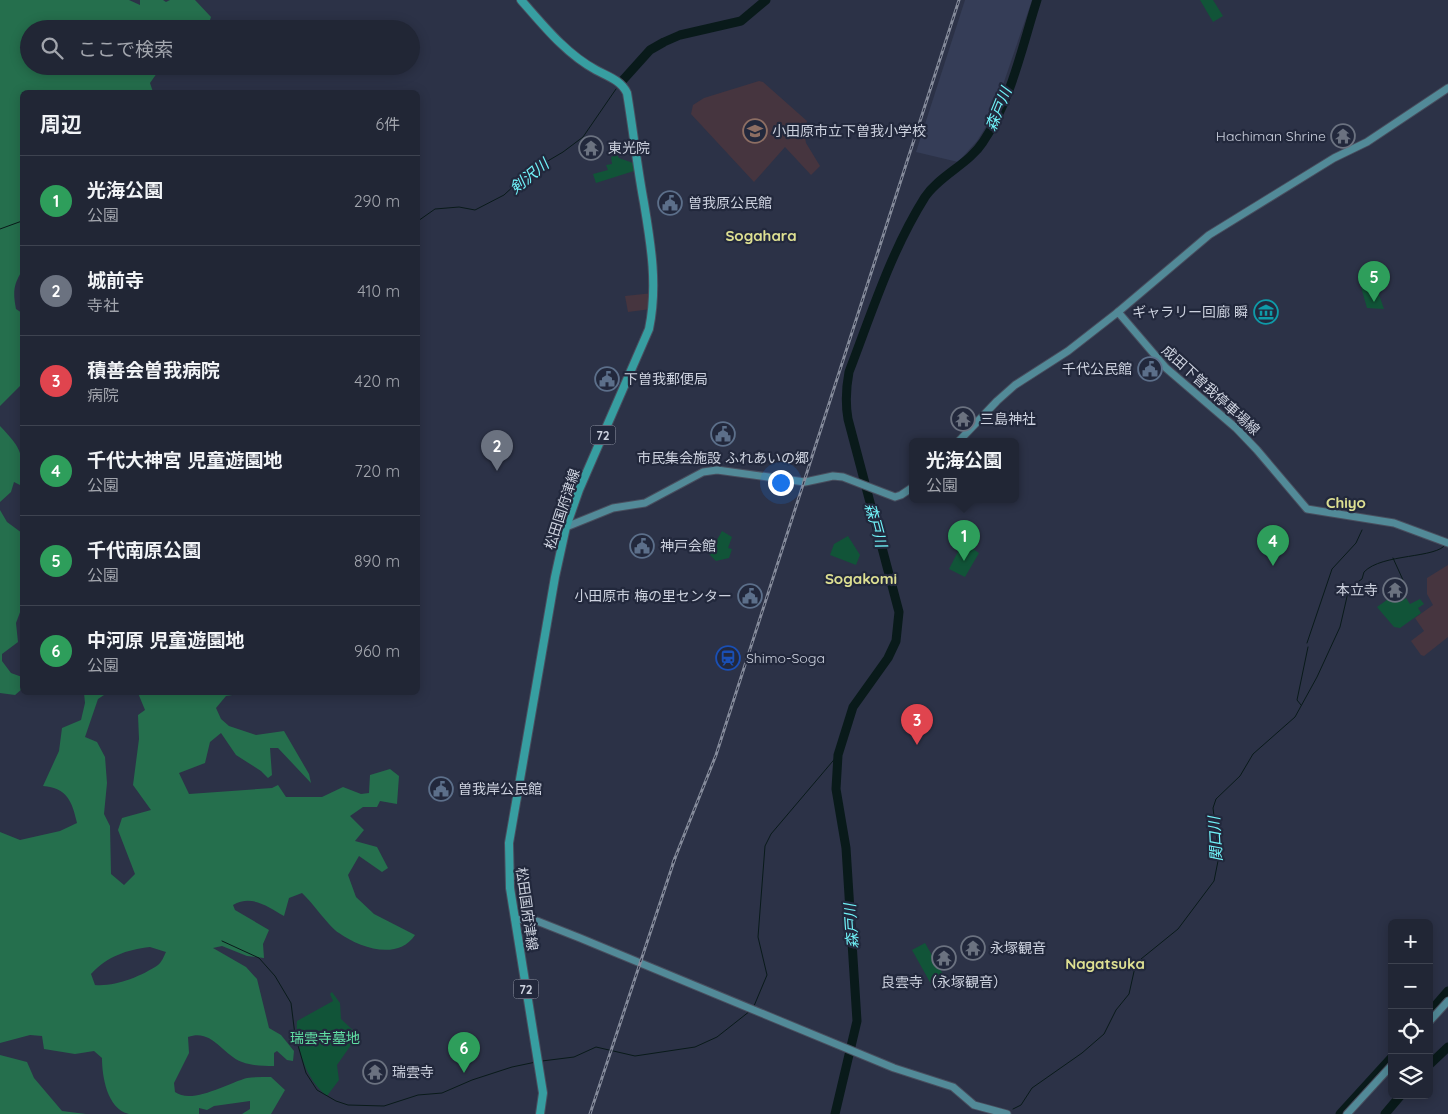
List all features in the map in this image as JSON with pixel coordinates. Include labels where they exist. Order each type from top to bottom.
[{"type":"main road","name":"松田国府津線","points":[[521,0],[580,60],[624,87],[627,93],[652,247],[654,302],[649,328],[579,490],[566,527],[555,577],[509,843],[510,888],[543,1093],[540,1114]]},
{"type":"street","points":[[962,438],[996,401],[1016,385],[1068,351],[1118,312],[1209,235],[1334,158],[1366,142],[1448,88]]},
{"type":"street","name":"成田下曽我停車場線","points":[[1118,312],[1166,368],[1242,433],[1306,509],[1394,523],[1447,542]]},
{"type":"street","points":[[566,527],[613,508],[645,503],[680,482],[710,471],[734,470],[805,482],[834,476],[843,477],[870,489],[895,496],[909,490]]},
{"type":"street","points":[[515,919],[537,922],[910,1074],[953,1087],[974,1105],[1007,1114]]},
{"type":"street","points":[[1433,1018],[1448,1001]]},
{"type":"street","points":[[1347,1114],[1388,1069]]},
{"type":"shaded area","points":[[965,0],[1032,0],[992,117],[977,141],[958,162],[916,152]]},
{"type":"shaded area","name":"小田原市立下曽我小学校","points":[[759,81],[763,82],[807,121],[804,133],[806,143],[820,166],[811,175],[785,147],[754,182],[691,114],[693,105],[704,98]]},
{"type":"shaded area","points":[[653,293],[651,309],[628,312],[625,296]]},
{"type":"shaded area","points":[[1448,565],[1448,637],[1424,656],[1421,655],[1411,641],[1424,631],[1415,618],[1433,605],[1427,594],[1427,578]]},
{"type":"green space","points":[[0,0],[129,0],[140,5],[140,0],[163,0],[166,2],[170,0],[195,0],[211,17],[210,20],[20,20],[20,75],[156,75],[150,83],[152,90],[20,90],[20,275],[15,285],[14,294],[16,309],[20,312],[20,386],[0,406]]},
{"type":"green space","points":[[1200,0],[1213,0],[1223,16],[1213,22]]},
{"type":"green space","points":[[617,155],[619,158],[633,163],[636,162],[637,170],[596,183],[593,174],[608,170],[606,165],[612,164],[611,157]]},
{"type":"green space","points":[[1375,283],[1384,309],[1367,308],[1361,287]]},
{"type":"green space","points":[[0,426],[13,441],[20,453],[20,485],[14,482],[11,492],[0,502]]},
{"type":"green space","points":[[0,510],[7,522],[20,532],[20,612],[16,623],[18,642],[2,654],[2,661],[11,673],[20,676],[20,691],[15,695],[0,693]]},
{"type":"green space","points":[[722,531],[732,537],[728,548],[732,549],[729,558],[716,561],[709,554]]},
{"type":"green space","points":[[848,536],[860,555],[856,565],[830,555],[834,544]]},
{"type":"green space","points":[[963,542],[979,553],[965,577],[949,569]]},
{"type":"green space","points":[[1391,597],[1395,601],[1400,602],[1406,598],[1410,604],[1420,599],[1424,604],[1418,608],[1421,613],[1400,628],[1394,627],[1377,607]]},
{"type":"green space","points":[[84,695],[104,695],[98,699],[85,737],[97,742],[105,757],[107,783],[104,814],[110,826],[111,874],[124,885],[135,874],[118,830],[122,818],[151,810],[133,785],[139,739],[138,715],[145,710],[139,695],[232,695],[226,696],[216,708],[221,719],[229,726],[256,735],[284,731],[309,774],[311,783],[278,748],[270,748],[272,775],[268,778],[261,771],[236,755],[221,733],[210,742],[205,763],[179,773],[189,794],[272,788],[278,785],[286,797],[322,797],[343,787],[361,794],[369,793],[370,775],[390,769],[399,776],[397,804],[380,801],[377,807],[363,807],[350,816],[364,830],[355,841],[377,847],[388,868],[382,872],[359,856],[348,875],[356,897],[374,914],[415,935],[408,943],[399,948],[389,950],[368,947],[357,943],[335,930],[302,893],[289,898],[284,916],[253,901],[240,902],[233,905],[235,910],[269,930],[263,944],[264,958],[247,956],[222,946],[213,948],[246,967],[257,979],[269,1028],[281,1035],[294,1051],[293,1061],[287,1060],[277,1051],[274,1053],[274,1066],[250,1064],[235,1059],[211,1039],[196,1035],[188,1037],[189,1053],[174,1083],[175,1092],[182,1095],[200,1095],[247,1078],[271,1077],[285,1090],[271,1114],[242,1114],[250,1109],[250,1101],[214,1106],[207,1110],[199,1108],[199,1114],[129,1114],[116,1106],[111,1099],[103,1074],[102,1058],[94,1051],[75,1054],[44,1049],[42,1036],[30,1035],[0,1043],[0,832],[20,840],[60,831],[77,823],[73,808],[67,797],[58,790],[43,786],[59,751],[62,728],[81,720],[85,703]],"holes":[[[150,947],[166,952],[159,964],[144,973],[128,980],[111,984],[95,985],[91,974],[111,958],[133,950]]]},
{"type":"green space","points":[[925,943],[944,976],[931,984],[912,950]]},
{"type":"green space","name":"瑞雲寺墓地","points":[[332,992],[340,1003],[341,1019],[358,1035],[337,1065],[339,1080],[327,1096],[313,1081],[303,1062],[298,1041],[297,1021],[333,1001],[330,994]]},
{"type":"green space","points":[[0,1055],[27,1062],[34,1078],[62,1111],[86,1114],[0,1114]]},
{"type":"waterway","name":"剣沢川","points":[[623,80],[650,50],[664,42],[680,35],[741,21],[766,0]]},
{"type":"waterway","name":"森戸川","points":[[835,1114],[857,1021],[846,848],[836,789],[838,755],[853,707],[888,658],[896,641],[899,612],[848,419],[846,395],[849,372],[892,260],[925,197],[938,182],[977,150],[993,126],[1015,73],[1037,0]]},
{"type":"waterway","name":"剣沢川","points":[[420,220],[435,209],[459,207],[475,210],[504,195],[529,172],[563,152],[583,137],[616,89]]},
{"type":"waterway","name":"剣沢川","points":[[0,229],[20,222]]},
{"type":"waterway","points":[[1307,643],[1332,569],[1356,543],[1362,530]]},
{"type":"waterway","name":"関口川","points":[[1013,1109],[1021,1105],[1032,1088],[1082,1053],[1104,1034],[1116,1010],[1129,994],[1135,967],[1141,959],[1178,929],[1214,881],[1219,856],[1213,808],[1216,799],[1240,776],[1253,754],[1295,717],[1317,677],[1340,627],[1349,588],[1362,579],[1364,572],[1372,566],[1395,559],[1432,552],[1441,549],[1446,544]]},
{"type":"waterway","points":[[1393,558],[1403,580]]},
{"type":"waterway","points":[[1301,705],[1297,700],[1308,647]]},
{"type":"waterway","points":[[754,1006],[767,975],[758,937],[765,846],[771,834],[838,755]]},
{"type":"waterway","points":[[222,941],[259,958],[275,976],[291,1003],[295,1035],[306,1073],[317,1090],[336,1101],[348,1105],[384,1106],[418,1095],[442,1093],[472,1080],[512,1067],[536,1062]]},
{"type":"waterway","points":[[1432,1009],[1448,991]]},
{"type":"waterway","points":[[542,1061],[574,1057],[596,1047],[635,1056],[695,1047],[717,1037],[750,1011]]},
{"type":"waterway","points":[[1433,1061],[1448,1047]]},
{"type":"waterway","points":[[1340,1114],[1388,1061]]},
{"type":"waterway","points":[[1385,1114],[1398,1099]]},
{"type":"railway","points":[[673,863],[716,755],[959,0]]},
{"type":"railway","points":[[590,1114],[675,858]]},
{"type":"place","name":"小田原市立下曽我小学校","points":[[755,131]]},
{"type":"place","name":"Hachiman Shrine","points":[[1343,136]]},
{"type":"place","name":"東光院","points":[[591,148]]},
{"type":"place","name":"曽我原公民館","points":[[670,203]]},
{"type":"place","name":"千代南原公園","points":[[1374,302]]},
{"type":"place","name":"ギャラリー回廊 瞬","points":[[1266,312]]},
{"type":"place","name":"千代公民館","points":[[1150,369]]},
{"type":"place","name":"下曽我郵便局","points":[[607,379]]},
{"type":"place","name":"三島神社","points":[[963,419]]},
{"type":"place","name":"市民集会施設 ふれあいの郷","points":[[723,434]]},
{"type":"place","name":"城前寺","points":[[497,471]]},
{"type":"place","name":"神戸会館","points":[[642,546]]},
{"type":"place","name":"光海公園","points":[[964,561]]},
{"type":"place","name":"千代大神宮 児童遊園地","points":[[1273,566]]},
{"type":"place","name":"本立寺","points":[[1395,590]]},
{"type":"place","name":"小田原市 梅の里センター","points":[[750,596]]},
{"type":"place","name":"Shimo-Soga","points":[[728,658]]},
{"type":"place","name":"積善会曽我病院","points":[[917,745]]},
{"type":"place","name":"曽我岸公民館","points":[[441,789]]},
{"type":"place","name":"永塚観音","points":[[973,948]]},
{"type":"place","name":"良雲寺（永塚観音）","points":[[944,958]]},
{"type":"place","name":"瑞雲寺","points":[[375,1072]]},
{"type":"place","name":"中河原 児童遊園地","points":[[464,1073]]},
{"type":"district","name":"Sogahara","points":[[761,235]]},
{"type":"district","name":"Chiyo","points":[[1346,502]]},
{"type":"district","name":"Sogakomi","points":[[861,578]]},
{"type":"district","name":"Nagatsuka","points":[[1105,963]]}]
